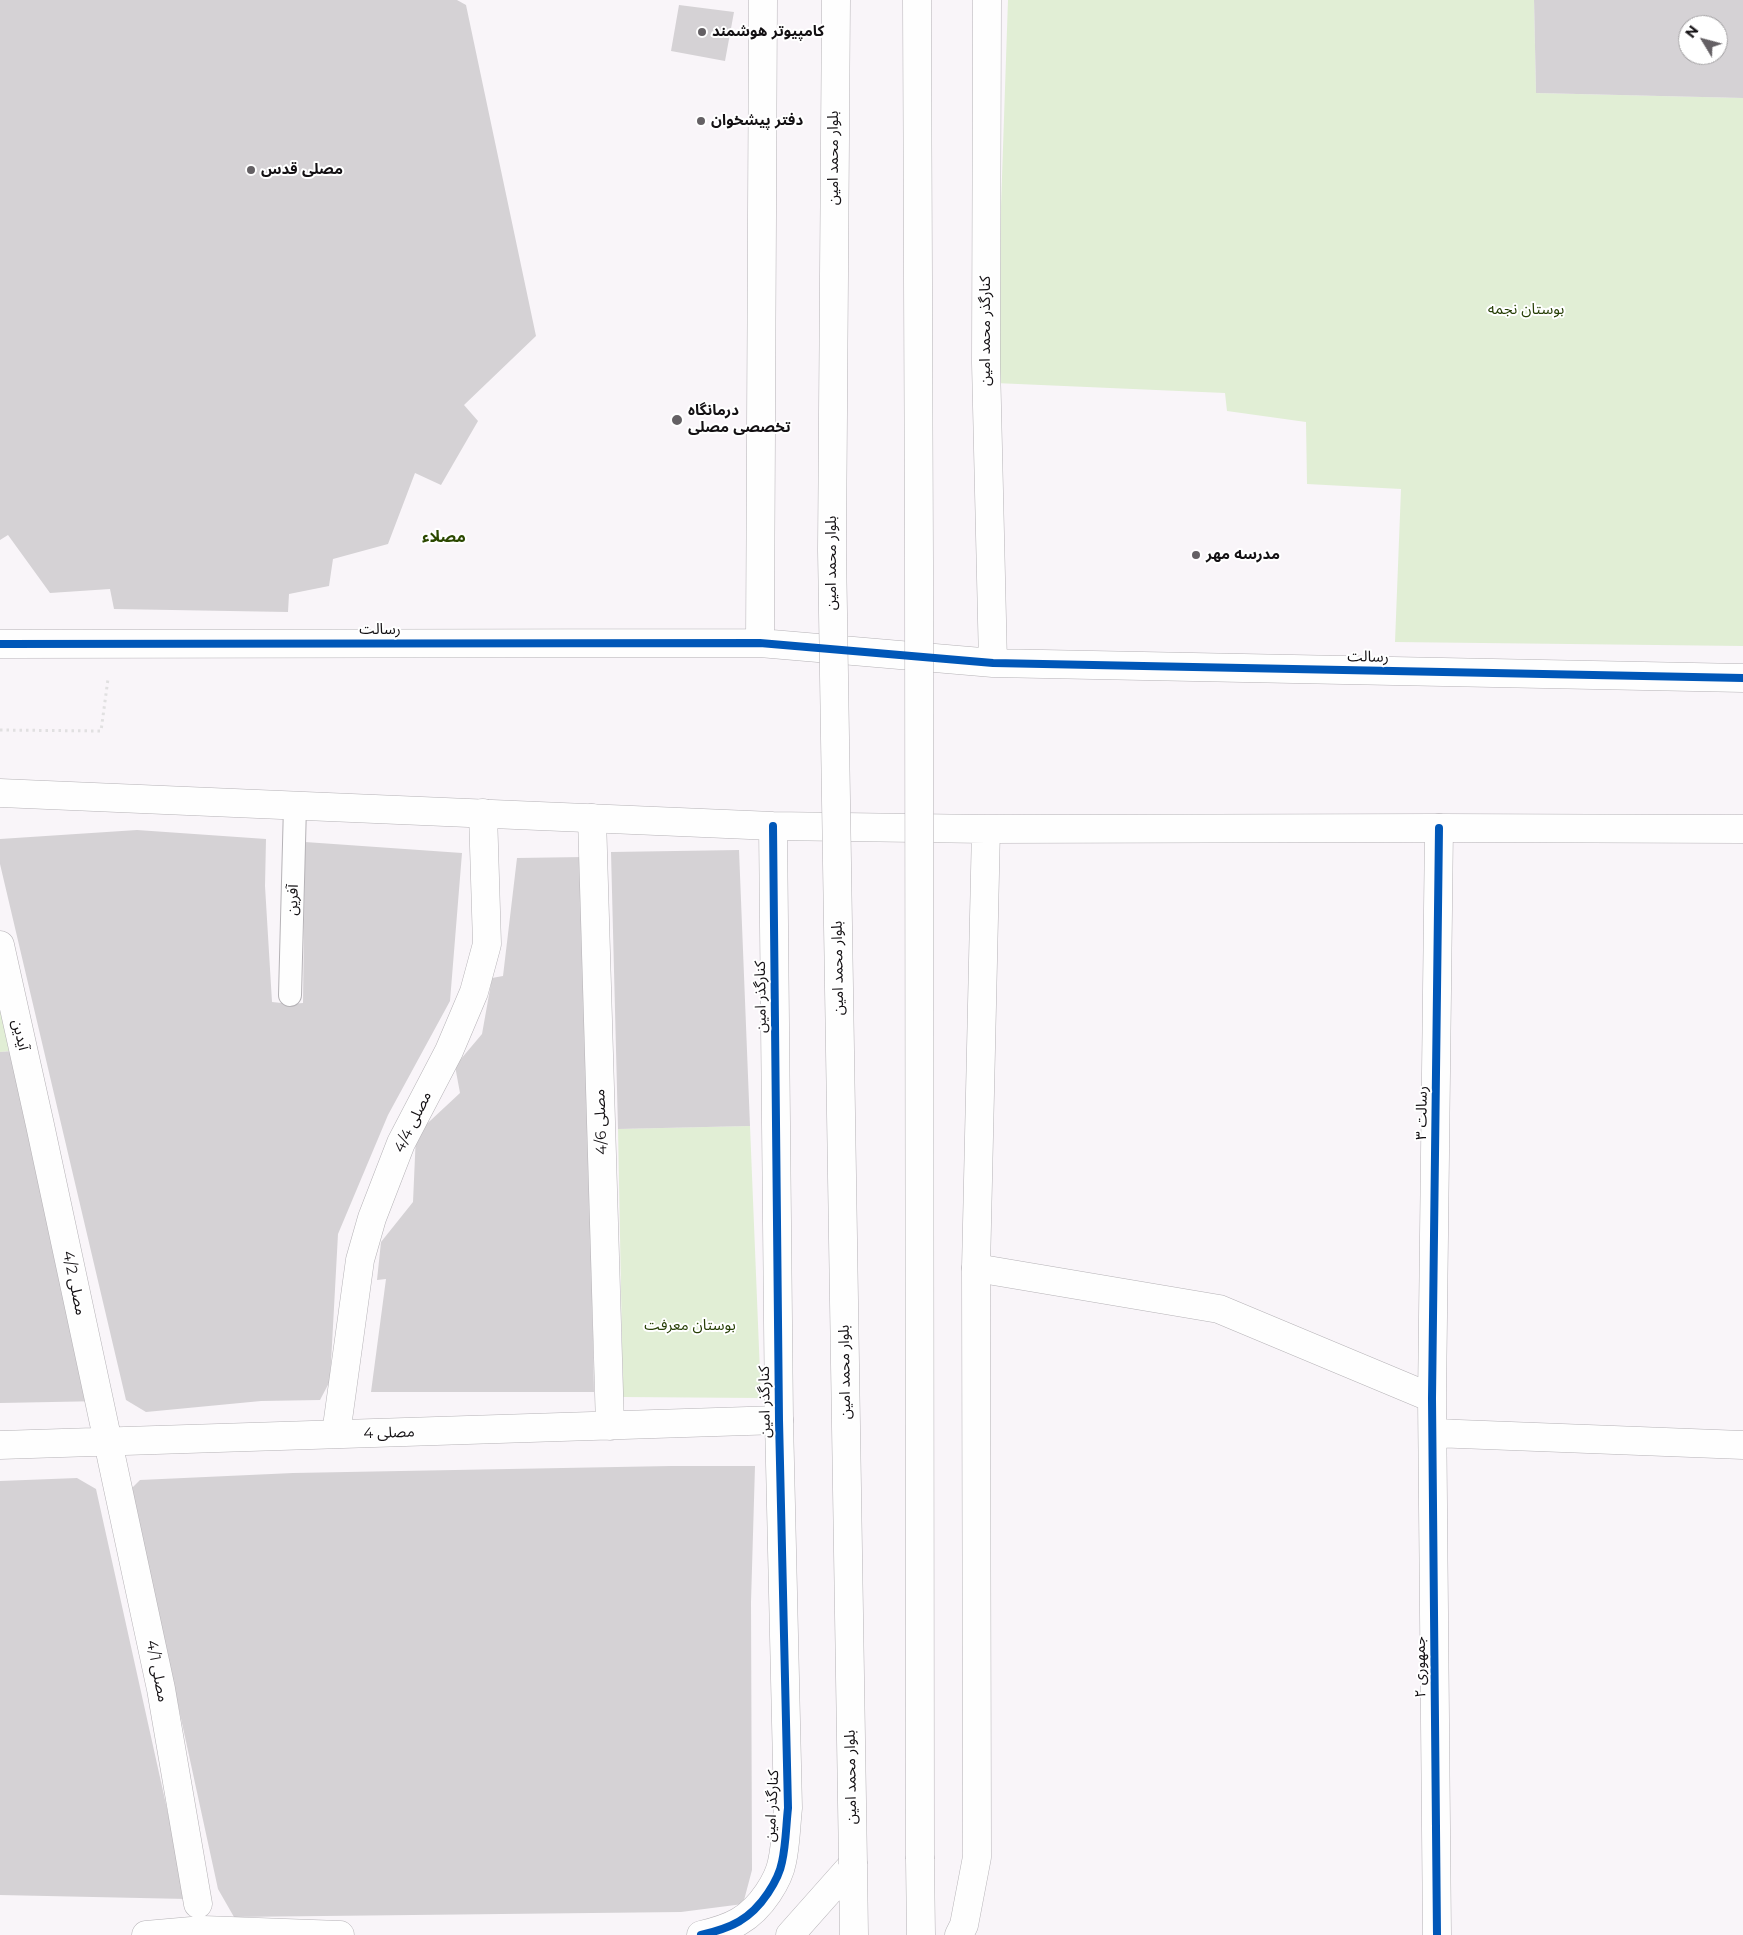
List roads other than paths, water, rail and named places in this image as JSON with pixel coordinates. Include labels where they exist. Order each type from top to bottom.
[{"type":"street","points":[[760,643],[763,0]]},
{"type":"street","name":"بلوار محمد امین","points":[[836,0],[832,550],[854,1935]]},
{"type":"street","points":[[917,0],[921,1935]]},
{"type":"street","name":"کنارگذر محمد امین","points":[[987,0],[986,363],[993,663]]},
{"type":"street","name":"رسالت","points":[[0,644],[760,643],[993,663],[1743,678]]},
{"type":"street","points":[[0,792],[773,826],[986,830],[1743,829]]},
{"type":"street","name":"مصلی 4/4","points":[[336,1434],[360,1260],[372,1218],[401,1143],[448,1051],[474,992],[487,944],[483,813]]},
{"type":"street","name":"مصلی 4/6","points":[[592,818],[610,1426]]},
{"type":"street","name":"کنارگذر امین","points":[[701,1935],[722,1930],[739,1922],[758,1908],[773,1886],[782,1864],[788,1808],[778,1420],[773,826]]},
{"type":"street","name":"رسالت ۳","points":[[1432,1398],[1438,828]]},
{"type":"street","points":[[959,1935],[964,1926],[977,1856],[976,1268],[986,830]]},
{"type":"street","name":"آیدین","points":[[0,945],[40,1125]]},
{"type":"street","name":"مصلی 4/2","points":[[40,1125],[108,1441]]},
{"type":"street","points":[[976,1268],[1219,1309],[1432,1398]]},
{"type":"street","name":"جمهوری ۲","points":[[1432,1398],[1437,1935]]},
{"type":"street","name":"مصلی 4","points":[[0,1445],[778,1420]]},
{"type":"street","points":[[1433,1433],[1743,1445]]},
{"type":"street","name":"مصلی 4/1","points":[[108,1441],[161,1690],[198,1904]]},
{"type":"street","points":[[790,1935],[853,1864]]},
{"type":"street","points":[[146,1935],[203,1930],[340,1935]]},
{"type":"lane","name":"آفرین","points":[[290,995],[295,806]]},
{"type":"place","name":"کامپیوتر هوشمند","points":[[702,32]]},
{"type":"place","name":"دفتر پیشخوان","points":[[701,121]]},
{"type":"place","name":"مصلی قدس","points":[[251,170]]},
{"type":"place","name":"درمانگاه تخصصی مصلی","points":[[677,420]]},
{"type":"place","name":"مدرسه مهر","points":[[1196,555]]},
{"type":"district","name":"مصلاء","points":[[444,537]]},
{"type":"park label","name":"بوستان نجمه","points":[[1526,310]]},
{"type":"park label","name":"بوستان معرفت","points":[[690,1326]]}]
